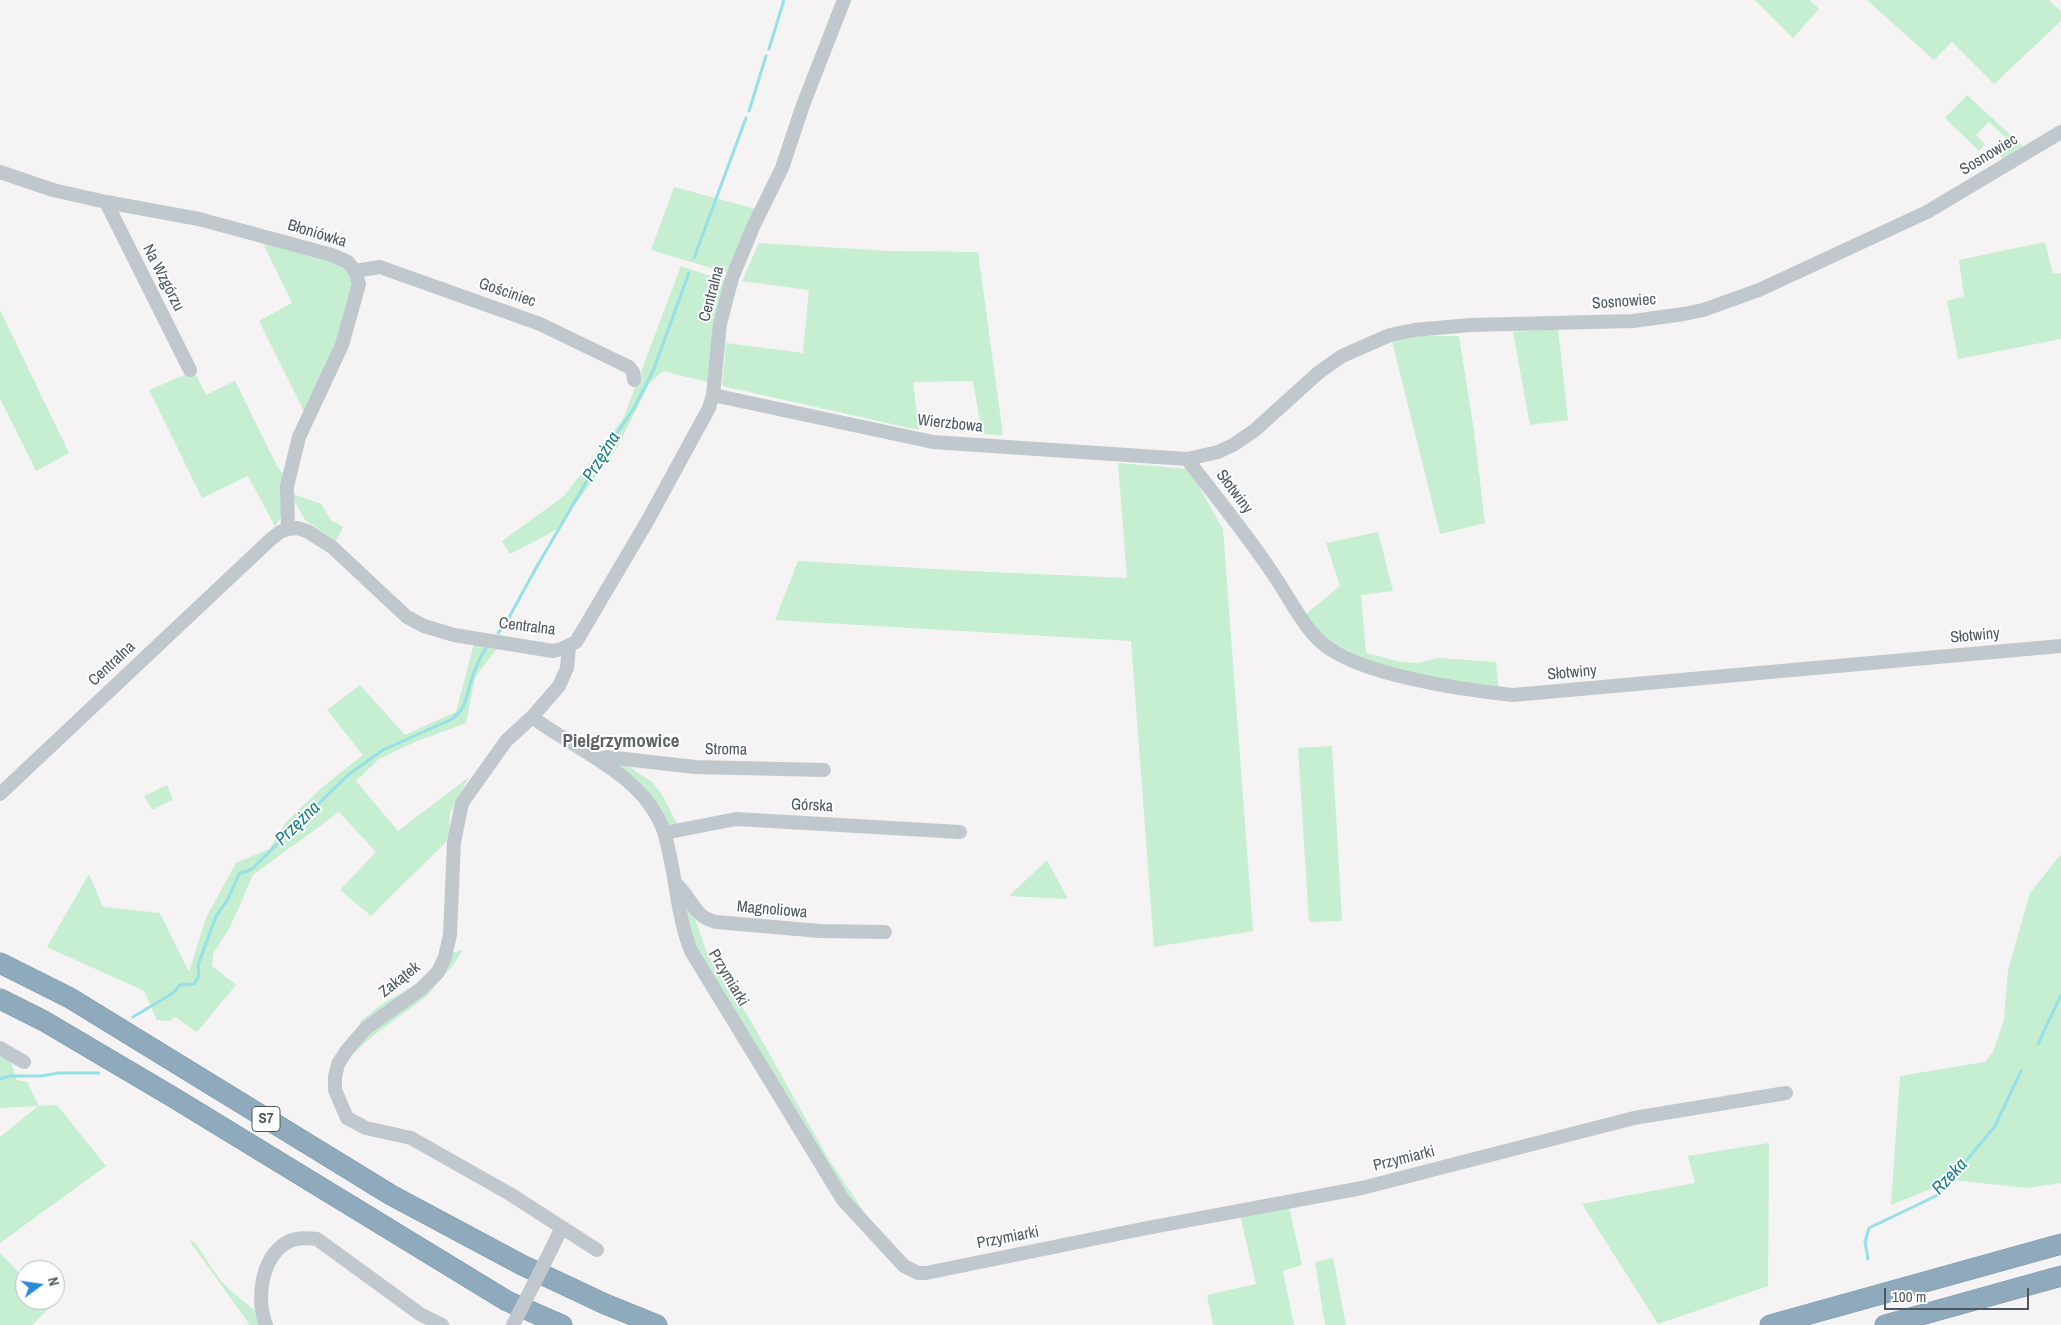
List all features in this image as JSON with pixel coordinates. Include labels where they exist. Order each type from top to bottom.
[{"type":"highway","name":"S7","points":[[0,963],[70,998],[391,1195],[522,1265],[605,1304],[657,1325]]},
{"type":"highway","name":"S7","points":[[0,999],[44,1021],[154,1086],[507,1301],[562,1325]]},
{"type":"highway","points":[[1770,1325],[2061,1244]]},
{"type":"highway","points":[[1884,1325],[2061,1276]]},
{"type":"street","name":"Centralna","points":[[0,793],[272,539],[288,529],[297,528],[307,531],[332,547],[408,617],[424,626],[454,635],[553,651],[569,646],[582,635],[704,418],[713,395],[720,324],[732,278],[782,168],[803,104],[844,0]]},
{"type":"street","name":"Sosnowiec","points":[[1187,458],[1226,450],[1255,430],[1318,373],[1358,348],[1390,335],[1414,330],[1471,325],[1633,321],[1702,310],[1759,290],[1927,212],[2061,132]]},
{"type":"street","name":"Błoniówka","points":[[0,172],[53,190],[199,219],[332,255],[348,262],[355,271],[359,284],[342,344],[299,438],[287,486],[288,529]]},
{"type":"street","name":"Na Wzgórzu","points":[[106,202],[190,370]]},
{"type":"street","name":"Gościniec","points":[[355,271],[380,267],[540,324],[629,367],[633,372],[634,380]]},
{"type":"street","name":"Wierzbowa","points":[[713,395],[933,442],[1187,458]]},
{"type":"street","name":"Słotwiny","points":[[1187,458],[1270,569],[1309,629],[1322,643],[1362,665],[1417,679],[1477,691],[1513,695],[2061,646]]},
{"type":"street","name":"Zakątek","points":[[569,646],[568,668],[559,686],[532,717],[506,740],[462,802],[454,842],[450,935],[446,957],[438,972],[421,989],[366,1028],[347,1050],[338,1064],[335,1090],[347,1118],[366,1128],[411,1138],[510,1194],[597,1250]]},
{"type":"street","name":"Przymiarki","points":[[532,717],[597,759],[642,795],[657,817],[664,833],[685,934],[691,951],[843,1200],[904,1266],[918,1272],[926,1273],[1357,1189],[1634,1118],[1786,1093]]},
{"type":"street","name":"Stroma","points":[[597,759],[607,757],[695,767],[824,770]]},
{"type":"street","name":"Górska","points":[[664,833],[736,819],[960,832]]},
{"type":"street","name":"Magnoliowa","points":[[675,883],[683,890],[701,916],[708,920],[820,931],[885,932]]},
{"type":"street","points":[[0,1048],[24,1062]]},
{"type":"street","points":[[513,1325],[562,1227]]},
{"type":"street","points":[[266,1325],[261,1302],[264,1271],[273,1254],[288,1241],[305,1238],[317,1239],[420,1314],[442,1325]]},
{"type":"green space","points":[[1755,0],[1810,0],[1819,9],[1793,38]]},
{"type":"green space","points":[[1867,0],[2049,0],[2061,11],[2061,21],[1994,84],[1952,42],[1934,60]]},
{"type":"green space","points":[[1967,95],[2025,148],[2005,160],[1997,153],[2009,141],[1989,122],[1976,135],[1985,144],[1979,151],[1945,118]]},
{"type":"green space","points":[[674,187],[756,209],[728,273],[651,250]]},
{"type":"green space","points":[[2045,242],[2053,274],[2061,273],[2061,339],[1958,359],[1947,301],[1964,296],[1959,260]]},
{"type":"green space","points":[[263,243],[342,263],[355,281],[341,337],[305,413],[259,321],[292,303]]},
{"type":"green space","points":[[759,243],[888,251],[978,252],[1003,435],[982,434],[973,381],[913,382],[919,430],[722,386],[726,343],[803,353],[809,290],[742,281]]},
{"type":"green space","points":[[681,266],[726,281],[707,382],[663,371],[649,384],[617,448],[556,530],[510,554],[502,541],[564,496],[623,419]]},
{"type":"green space","points":[[0,310],[69,453],[36,471],[0,399]]},
{"type":"green space","points":[[1558,328],[1568,420],[1530,425],[1513,332]]},
{"type":"green space","points":[[1418,336],[1459,336],[1474,431],[1485,523],[1440,534],[1392,341]]},
{"type":"green space","points":[[194,371],[206,395],[235,381],[277,466],[286,478],[281,517],[275,526],[248,476],[202,498],[149,390]]},
{"type":"green space","points":[[1118,463],[1189,469],[1223,529],[1253,931],[1154,947],[1131,641],[775,620],[798,561],[1127,578]]},
{"type":"green space","points":[[290,493],[321,504],[331,520],[343,527],[336,541],[305,520]]},
{"type":"green space","points":[[1378,532],[1393,591],[1361,595],[1366,653],[1401,662],[1418,663],[1438,658],[1496,662],[1499,691],[1400,672],[1366,659],[1328,641],[1306,614],[1340,586],[1326,543]]},
{"type":"green space","points":[[474,644],[497,649],[475,677],[466,723],[415,742],[379,759],[356,781],[398,831],[469,777],[450,813],[449,839],[371,916],[340,890],[376,852],[339,812],[253,875],[230,927],[213,954],[212,966],[236,985],[197,1032],[175,1017],[170,1021],[157,1020],[144,991],[47,947],[89,874],[103,907],[160,913],[189,972],[206,918],[236,863],[269,849],[286,822],[320,789],[363,755],[327,710],[360,685],[405,735],[456,712]]},
{"type":"green space","points":[[1332,746],[1342,921],[1309,922],[1298,748]]},
{"type":"green space","points":[[620,761],[652,782],[661,793],[678,825],[668,826],[608,762]]},
{"type":"green space","points":[[167,785],[173,800],[152,810],[144,796]]},
{"type":"green space","points":[[2061,854],[2061,1183],[2026,1188],[1953,1180],[1891,1205],[1900,1076],[1985,1062],[1993,1052],[2004,1020],[2008,970],[2030,893]]},
{"type":"green space","points":[[1047,860],[1068,899],[1009,896]]},
{"type":"green space","points":[[679,889],[694,916],[707,953],[748,1016],[828,1158],[876,1230],[843,1193],[695,950]]},
{"type":"green space","points":[[449,910],[436,972],[364,1028],[360,1022],[382,1004],[418,983],[437,962]]},
{"type":"green space","points":[[463,950],[426,997],[374,1035],[347,1059],[356,1041],[451,953]]},
{"type":"green space","points":[[0,1052],[9,1056],[17,1080],[27,1082],[39,1106],[57,1105],[106,1166],[0,1243],[0,1137],[38,1106],[0,1108]]},
{"type":"green space","points":[[1769,1143],[1768,1286],[1658,1324],[1582,1204],[1695,1183],[1688,1156]]},
{"type":"green space","points":[[1289,1207],[1302,1265],[1283,1271],[1294,1325],[1213,1325],[1207,1295],[1256,1284],[1240,1215]]},
{"type":"green space","points":[[189,1240],[194,1242],[226,1286],[270,1325],[250,1325]]},
{"type":"green space","points":[[0,1253],[15,1269],[15,1310],[47,1310],[32,1325],[0,1325]]},
{"type":"green space","points":[[1333,1258],[1346,1325],[1325,1325],[1315,1262]]},
{"type":"waterway","name":"Przężna","points":[[769,49],[784,0]]},
{"type":"waterway","name":"Przężna","points":[[749,111],[766,56]]},
{"type":"waterway","name":"Przężna","points":[[694,258],[746,118]]},
{"type":"waterway","name":"Przężna","points":[[498,633],[507,621],[602,455],[634,408],[653,371],[689,273]]},
{"type":"waterway","name":"Przężna","points":[[133,1017],[173,993],[180,985],[194,984],[199,976],[198,965],[216,916],[227,901],[239,874],[252,869],[348,775],[383,750],[457,715],[465,702],[479,660],[486,648]]},
{"type":"waterway","name":"Rzeka","points":[[2038,1044],[2061,995]]},
{"type":"waterway","name":"Rzeka","points":[[1868,1259],[1865,1242],[1869,1228],[1938,1195],[1995,1126],[2021,1071]]},
{"type":"waterway","name":"Przężna","points":[[0,1079],[9,1076],[99,1073]]},
{"type":"district","name":"Pielgrzymowice","points":[[621,742]]}]
